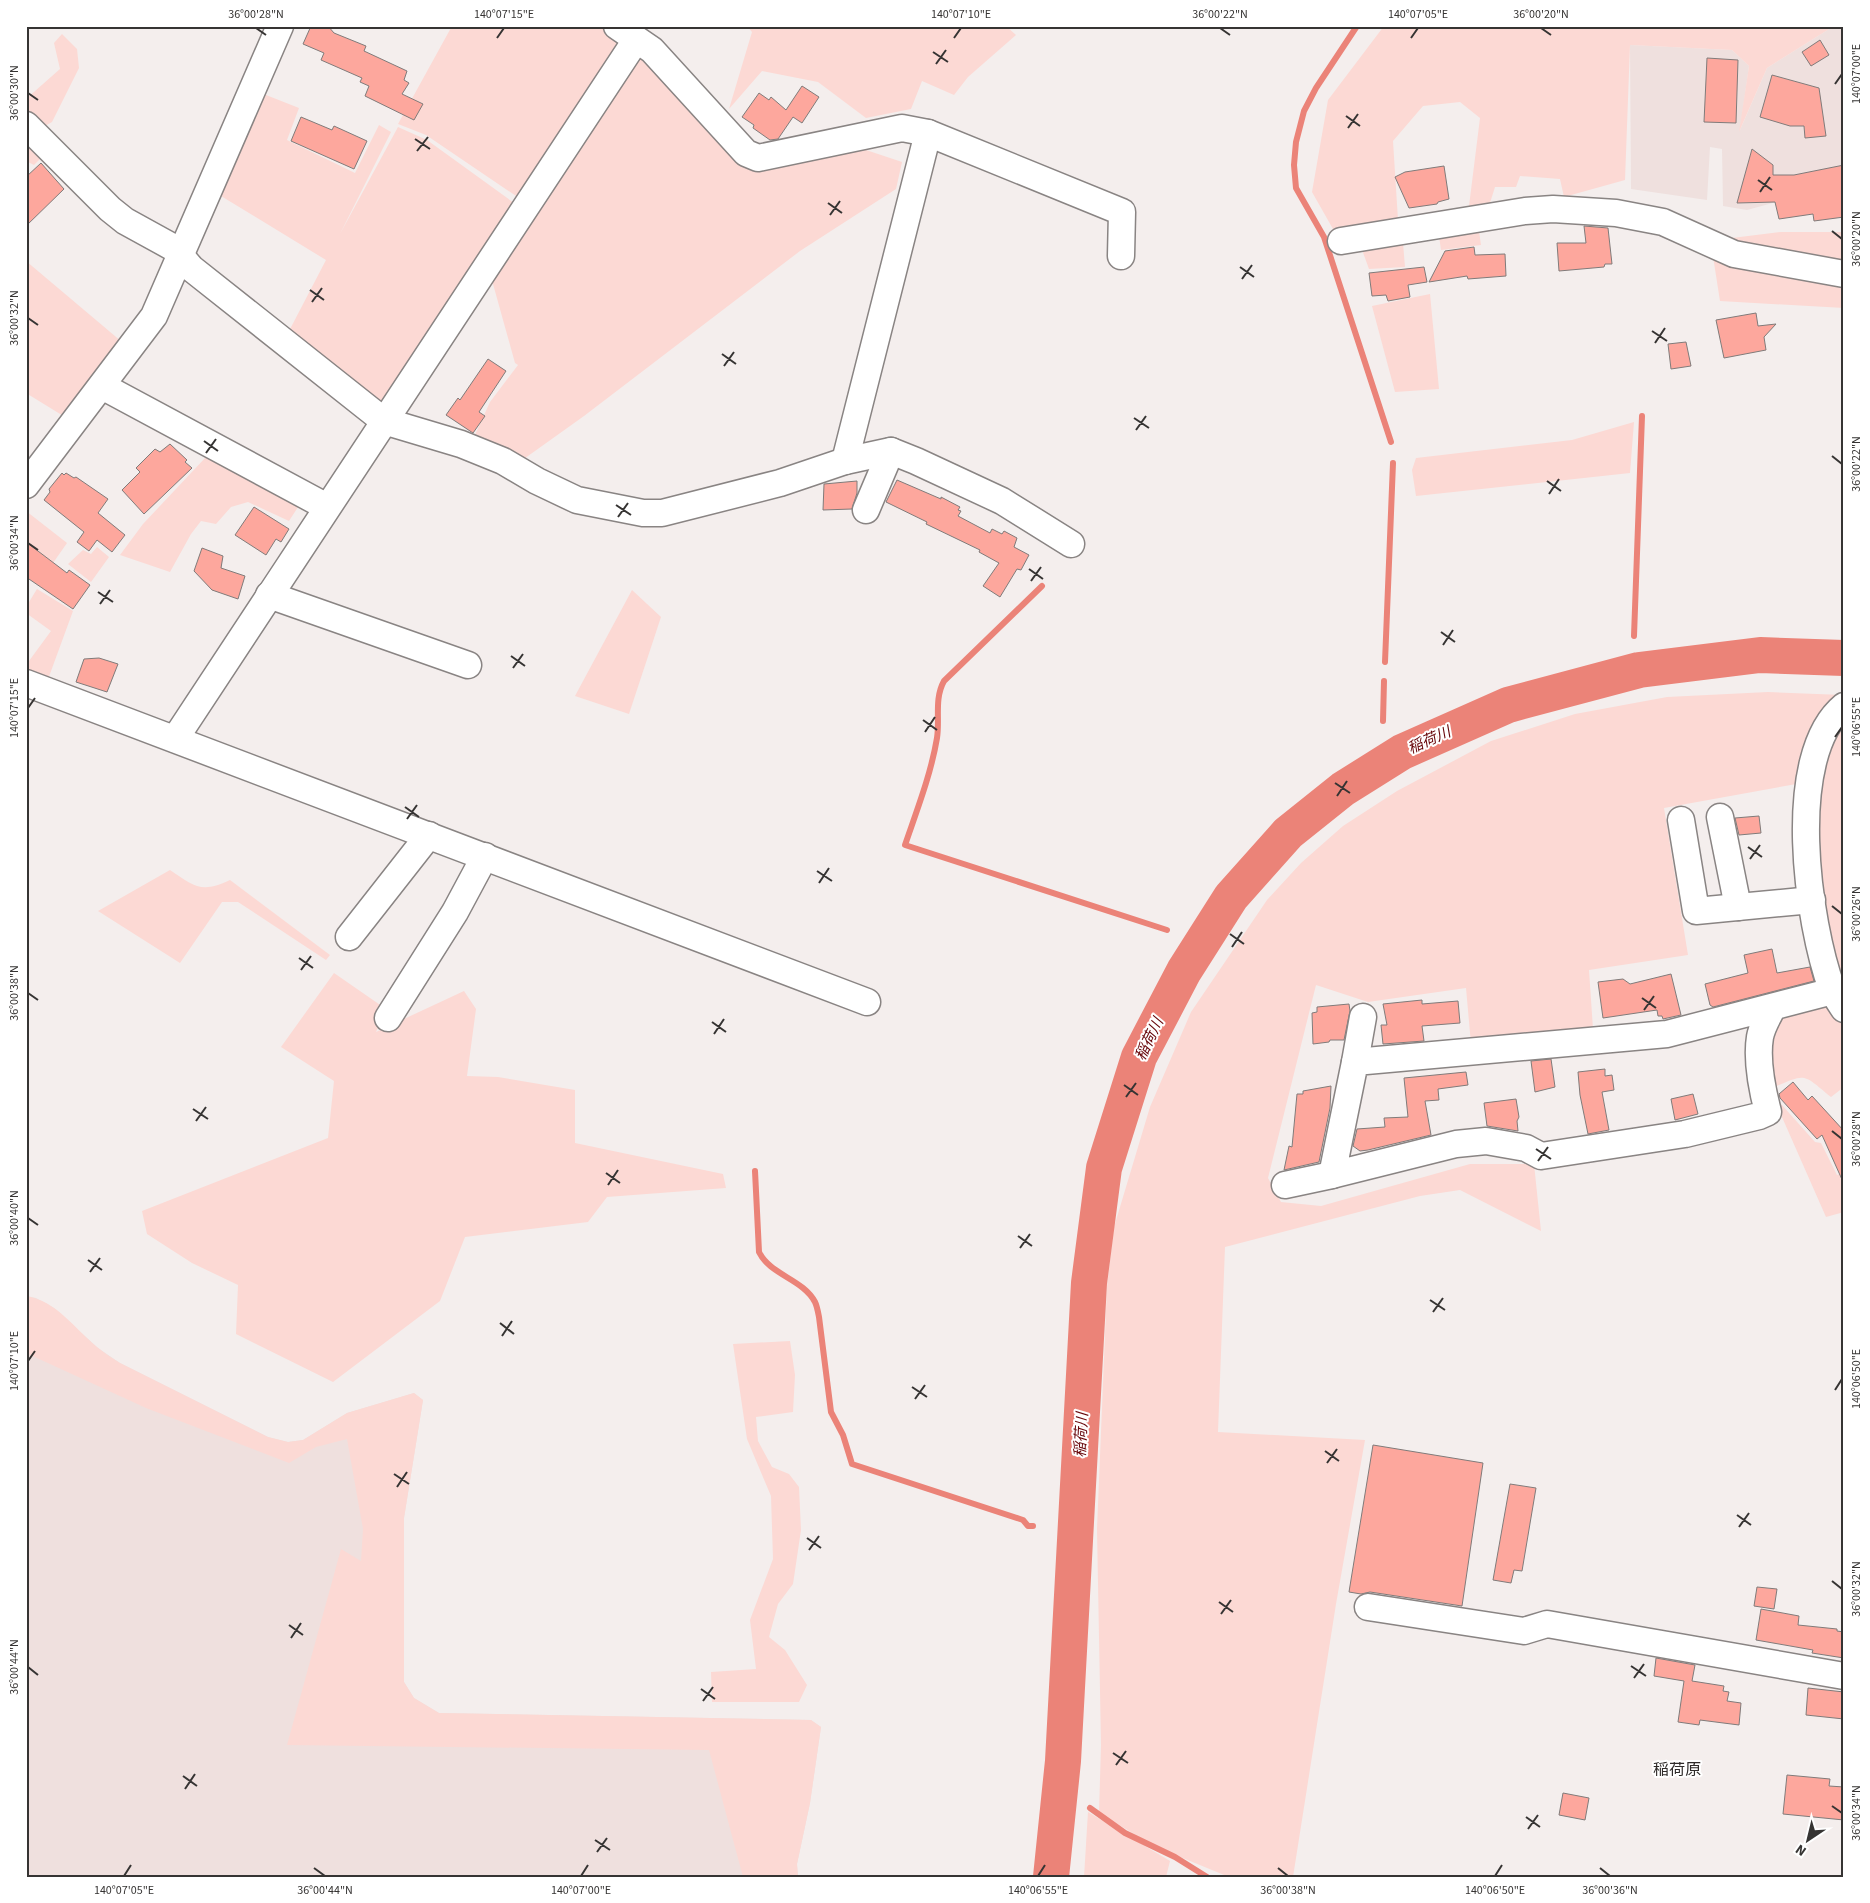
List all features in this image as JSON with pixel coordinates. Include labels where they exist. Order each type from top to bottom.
[{"type":"street","points":[[26,485],[154,316],[280,26]]},
{"type":"street","points":[[175,740],[384,421],[626,33],[652,50],[746,153],[758,158],[902,128],[928,133],[1122,212],[1121,256]]},
{"type":"street","points":[[26,125],[110,209],[125,221],[174,248],[192,268],[384,421],[460,444],[503,461],[537,481],[577,500],[643,514],[662,513],[780,483],[845,461],[891,451],[1002,501],[1071,544]]},
{"type":"street","points":[[845,461],[928,133]]},
{"type":"street","points":[[1341,241],[1525,211],[1553,209],[1616,213],[1663,222],[1734,254],[1844,274]]},
{"type":"street","points":[[102,386],[327,508]]},
{"type":"street","points":[[866,510],[891,451]]},
{"type":"street","points":[[269,595],[468,665]]},
{"type":"street","points":[[26,683],[867,1002]]},
{"type":"street","points":[[1355,1062],[1667,1034],[1773,1007],[1838,1000],[1822,953],[1812,900],[1806,854],[1806,808],[1816,748],[1824,731],[1844,706]]},
{"type":"street","points":[[1720,817],[1738,907]]},
{"type":"street","points":[[1681,820],[1696,911],[1812,900]]},
{"type":"street","points":[[349,937],[429,835]]},
{"type":"street","points":[[388,1018],[456,912],[485,856]]},
{"type":"street","points":[[1285,1185],[1456,1144],[1486,1141],[1526,1148],[1541,1156],[1685,1134],[1768,1112],[1761,1073],[1760,1037],[1773,1007]]},
{"type":"street","points":[[1332,1175],[1363,1017]]},
{"type":"street","points":[[1368,1607],[1524,1631],[1547,1624],[1844,1676]]},
{"type":"shaded area","points":[[452,26],[603,26],[610,31],[621,45],[522,200],[426,135],[398,124]]},
{"type":"shaded area","points":[[747,26],[1006,26],[1016,35],[968,77],[954,95],[922,81],[911,109],[866,118],[818,82],[762,71],[729,109],[752,32]]},
{"type":"shaded area","points":[[1384,26],[1834,26],[1767,68],[1739,132],[1749,66],[1732,50],[1630,45],[1625,180],[1564,197],[1560,179],[1520,176],[1516,187],[1495,187],[1489,206],[1469,206],[1480,118],[1460,102],[1423,106],[1393,141],[1398,220],[1333,229],[1312,192],[1328,100]]},
{"type":"shaded area","points":[[1834,26],[1844,26],[1844,189],[1802,195],[1747,210],[1723,206],[1722,149],[1710,147],[1707,200],[1631,189],[1630,45],[1732,50],[1749,66],[1740,130],[1767,68]]},
{"type":"shaded area","points":[[62,34],[77,49],[79,68],[52,122],[43,127],[26,112],[26,99],[60,69],[54,43]]},
{"type":"shaded area","points":[[648,55],[739,155],[854,146],[902,162],[896,189],[800,251],[584,416],[521,461],[474,437],[490,402],[518,365],[515,363],[493,284],[487,277],[636,56]]},
{"type":"shaded area","points":[[261,93],[299,108],[287,140],[355,173],[379,125],[391,132],[340,234],[398,127],[427,140],[514,203],[390,401],[378,402],[288,333],[326,260],[221,196]]},
{"type":"shaded area","points":[[26,139],[43,156],[34,165],[26,161]]},
{"type":"shaded area","points":[[1479,231],[1481,245],[1441,250],[1439,236]]},
{"type":"shaded area","points":[[1781,232],[1844,232],[1844,269],[1736,249],[1732,238]]},
{"type":"shaded area","points":[[1403,243],[1405,267],[1369,269],[1361,247]]},
{"type":"shaded area","points":[[1712,250],[1844,280],[1844,308],[1720,301]]},
{"type":"shaded area","points":[[26,261],[122,342],[65,417],[26,393]]},
{"type":"shaded area","points":[[1430,294],[1439,389],[1395,392],[1372,306]]},
{"type":"shaded area","points":[[1634,422],[1630,473],[1416,496],[1412,470],[1416,458],[1572,440]]},
{"type":"shaded area","points":[[206,457],[300,504],[289,521],[248,502],[231,507],[216,524],[201,521],[191,534],[170,572],[120,555],[143,524]]},
{"type":"shaded area","points":[[26,511],[67,543],[53,563],[26,541]]},
{"type":"shaded area","points":[[97,547],[109,557],[91,582],[68,564],[83,550],[91,554]]},
{"type":"shaded area","points":[[37,589],[73,611],[47,682],[26,674],[26,660],[29,661],[51,631],[26,613],[26,607]]},
{"type":"shaded area","points":[[632,590],[661,617],[629,714],[575,696]]},
{"type":"shaded area","points":[[1768,692],[1843,695],[1802,783],[1664,808],[1688,955],[1589,970],[1593,1029],[1471,1044],[1466,988],[1368,1002],[1316,985],[1268,1178],[1281,1202],[1321,1206],[1470,1164],[1534,1164],[1541,1231],[1460,1190],[1420,1196],[1225,1247],[1218,1432],[1365,1440],[1336,1604],[1293,1877],[1229,1877],[1156,1847],[1099,1813],[1101,1745],[1097,1529],[1107,1286],[1114,1227],[1150,1107],[1191,1012],[1267,900],[1301,863],[1343,826],[1397,791],[1491,741],[1575,714],[1667,697]]},
{"type":"shaded area","points":[[1844,718],[1844,992],[1827,955],[1815,849],[1819,763]]},
{"type":"shaded area","points":[[170,870],[198,886],[212,887],[230,880],[330,955],[326,960],[238,902],[222,902],[180,963],[98,911]]},
{"type":"shaded area","points":[[334,973],[386,1009],[376,1032],[464,991],[476,1009],[467,1076],[498,1077],[575,1090],[575,1143],[723,1174],[726,1188],[607,1197],[588,1222],[465,1237],[440,1301],[333,1382],[236,1334],[238,1285],[192,1263],[147,1234],[142,1211],[328,1138],[334,1081],[281,1047]]},
{"type":"shaded area","points":[[1829,1000],[1844,1027],[1844,1087],[1831,1097],[1814,1083],[1804,1078],[1798,1078],[1772,1088],[1766,1035],[1779,1015]]},
{"type":"shaded area","points":[[1781,1104],[1815,1142],[1821,1143],[1837,1175],[1844,1172],[1844,1212],[1826,1217],[1778,1108]]},
{"type":"shaded area","points":[[26,1296],[36,1298],[54,1308],[98,1348],[120,1363],[268,1437],[288,1442],[303,1440],[347,1413],[414,1393],[423,1400],[404,1518],[404,1682],[414,1698],[439,1713],[811,1720],[821,1727],[810,1803],[797,1864],[798,1877],[26,1877]]},
{"type":"shaded area","points":[[26,1296],[37,1299],[56,1310],[97,1347],[120,1363],[268,1437],[288,1442],[303,1440],[347,1413],[414,1393],[423,1400],[404,1518],[404,1682],[414,1698],[439,1713],[811,1720],[821,1727],[810,1803],[797,1864],[798,1877],[743,1877],[709,1750],[287,1745],[341,1549],[361,1561],[363,1529],[347,1439],[316,1447],[289,1463],[146,1408],[26,1353]]},
{"type":"shaded area","points":[[790,1341],[795,1375],[793,1412],[756,1417],[758,1441],[772,1467],[789,1474],[799,1487],[801,1530],[793,1584],[778,1604],[769,1637],[785,1650],[807,1685],[799,1702],[712,1702],[711,1672],[756,1669],[750,1620],[773,1559],[771,1496],[747,1439],[733,1344]]},
{"type":"shaded area","points":[[1088,1812],[1170,1861],[1166,1877],[1084,1877]]},
{"type":"building","points":[[311,26],[328,26],[334,33],[366,46],[364,51],[407,71],[404,80],[409,83],[402,94],[423,104],[414,120],[365,96],[369,86],[360,82],[362,78],[321,60],[324,53],[303,44]]},
{"type":"building","points":[[1820,40],[1829,55],[1811,66],[1802,52]]},
{"type":"building","points":[[1707,58],[1738,60],[1736,123],[1704,122]]},
{"type":"building","points":[[1772,75],[1819,88],[1826,136],[1805,138],[1804,126],[1790,126],[1760,117]]},
{"type":"building","points":[[802,86],[819,97],[802,123],[793,117],[778,139],[770,140],[753,128],[754,125],[742,117],[759,93],[769,100],[771,97],[786,110]]},
{"type":"building","points":[[301,117],[332,130],[334,126],[367,141],[354,169],[291,141]]},
{"type":"building","points":[[1752,149],[1773,165],[1773,175],[1794,175],[1844,165],[1844,217],[1814,221],[1813,214],[1779,219],[1775,202],[1737,203]]},
{"type":"building","points":[[41,163],[64,189],[26,226],[26,177]]},
{"type":"building","points":[[1444,166],[1449,199],[1437,204],[1409,208],[1395,177],[1405,172]]},
{"type":"building","points":[[1584,226],[1608,228],[1612,264],[1605,264],[1604,267],[1559,271],[1557,243],[1586,243]]},
{"type":"building","points":[[1474,247],[1475,255],[1505,254],[1506,276],[1468,279],[1467,276],[1429,282],[1445,251]]},
{"type":"building","points":[[1424,267],[1427,282],[1408,285],[1410,297],[1388,301],[1386,295],[1372,296],[1369,273]]},
{"type":"building","points":[[1756,313],[1758,326],[1776,324],[1764,337],[1766,350],[1724,358],[1716,320]]},
{"type":"building","points":[[1686,342],[1691,366],[1671,369],[1668,344]]},
{"type":"building","points":[[488,359],[506,371],[479,412],[485,416],[473,433],[446,415],[458,398],[460,400]]},
{"type":"building","points":[[170,444],[187,460],[185,462],[192,468],[144,514],[122,490],[140,472],[136,468],[155,449],[160,452]]},
{"type":"building","points":[[62,473],[64,475],[66,473],[74,478],[76,477],[108,499],[98,513],[125,535],[112,552],[97,540],[89,551],[77,542],[84,532],[44,500],[50,492],[49,489]]},
{"type":"building","points":[[897,480],[941,499],[941,497],[960,507],[958,510],[961,511],[958,516],[990,533],[992,529],[1002,534],[1004,531],[1017,538],[1014,547],[1029,555],[1021,570],[1017,569],[1000,597],[983,586],[999,563],[979,552],[980,550],[886,502]]},
{"type":"building","points":[[857,481],[857,493],[852,509],[823,510],[824,484]]},
{"type":"building","points":[[254,507],[289,529],[281,542],[276,539],[266,555],[235,535]]},
{"type":"building","points":[[26,542],[67,573],[69,570],[90,585],[73,609],[26,577]]},
{"type":"building","points":[[202,548],[223,556],[221,568],[245,576],[238,599],[212,590],[194,571]]},
{"type":"building","points":[[99,658],[118,664],[107,692],[76,682],[84,659]]},
{"type":"building","points":[[1759,816],[1761,833],[1739,835],[1735,818]]},
{"type":"building","points":[[1772,949],[1777,973],[1810,967],[1814,981],[1713,1007],[1710,1005],[1705,984],[1748,973],[1744,955]]},
{"type":"building","points":[[1671,974],[1681,1015],[1663,1019],[1662,1016],[1658,1016],[1657,1010],[1603,1018],[1598,982],[1623,979],[1630,984]]},
{"type":"building","points":[[1422,1000],[1422,1004],[1458,1001],[1460,1023],[1422,1026],[1424,1041],[1383,1044],[1381,1025],[1387,1025],[1383,1004]]},
{"type":"building","points":[[1349,1004],[1350,1011],[1344,1040],[1330,1040],[1329,1042],[1313,1044],[1312,1013],[1317,1012],[1317,1007]]},
{"type":"building","points":[[1551,1059],[1555,1087],[1535,1092],[1531,1061]]},
{"type":"building","points":[[1605,1069],[1605,1076],[1612,1075],[1614,1090],[1602,1092],[1609,1130],[1588,1134],[1580,1095],[1578,1072]]},
{"type":"building","points":[[1466,1072],[1468,1085],[1438,1089],[1439,1100],[1425,1101],[1431,1135],[1368,1150],[1360,1151],[1353,1146],[1357,1129],[1385,1127],[1384,1118],[1408,1117],[1404,1078]]},
{"type":"building","points":[[1793,1082],[1808,1100],[1812,1096],[1844,1131],[1844,1184],[1822,1135],[1817,1139],[1780,1098],[1779,1094]]},
{"type":"building","points":[[1331,1086],[1330,1108],[1319,1162],[1284,1170],[1289,1146],[1292,1147],[1297,1094],[1303,1094],[1303,1091]]},
{"type":"building","points":[[1693,1094],[1698,1114],[1675,1120],[1671,1099]]},
{"type":"building","points":[[1516,1099],[1519,1117],[1517,1121],[1518,1131],[1487,1126],[1484,1103]]},
{"type":"building","points":[[1373,1445],[1483,1463],[1462,1606],[1370,1592],[1361,1594],[1349,1592]]},
{"type":"building","points":[[1510,1484],[1536,1488],[1522,1571],[1514,1570],[1511,1583],[1493,1580]]},
{"type":"building","points":[[1757,1587],[1777,1589],[1774,1609],[1754,1606]]},
{"type":"building","points":[[1761,1609],[1799,1616],[1798,1625],[1837,1629],[1837,1631],[1844,1632],[1844,1658],[1812,1653],[1813,1650],[1756,1640]]},
{"type":"building","points":[[1656,1658],[1695,1665],[1692,1681],[1724,1686],[1723,1691],[1729,1692],[1727,1701],[1741,1703],[1739,1725],[1700,1720],[1699,1725],[1678,1722],[1684,1681],[1654,1676]]},
{"type":"building","points":[[1808,1688],[1844,1692],[1844,1719],[1806,1715]]},
{"type":"building","points":[[1787,1775],[1830,1779],[1829,1786],[1844,1787],[1844,1820],[1783,1814]]},
{"type":"building","points":[[1563,1793],[1589,1798],[1585,1820],[1559,1815]]},
{"type":"waterway","points":[[1357,26],[1316,88],[1304,111],[1296,142],[1294,165],[1296,188],[1324,237],[1391,442]]},
{"type":"waterway","points":[[1634,636],[1642,416]]},
{"type":"waterway","points":[[1385,662],[1393,463]]},
{"type":"waterway","points":[[1042,586],[944,681],[939,695],[938,731],[931,765],[905,845],[1167,930]]},
{"type":"waterway","name":"稲荷川","points":[[1051,1877],[1063,1761],[1089,1283],[1104,1168],[1139,1057],[1184,971],[1231,897],[1288,833],[1343,789],[1402,752],[1508,705],[1639,670],[1760,655],[1844,658]]},
{"type":"waterway","points":[[1383,721],[1384,681]]},
{"type":"waterway","points":[[755,1171],[759,1252],[771,1266],[810,1294],[816,1304],[831,1412],[843,1435],[852,1464],[1023,1520],[1028,1526],[1033,1526]]},
{"type":"waterway","points":[[1090,1808],[1125,1833],[1175,1857],[1207,1877]]},
{"type":"district","name":"稲荷原","points":[[1677,1769]]}]
